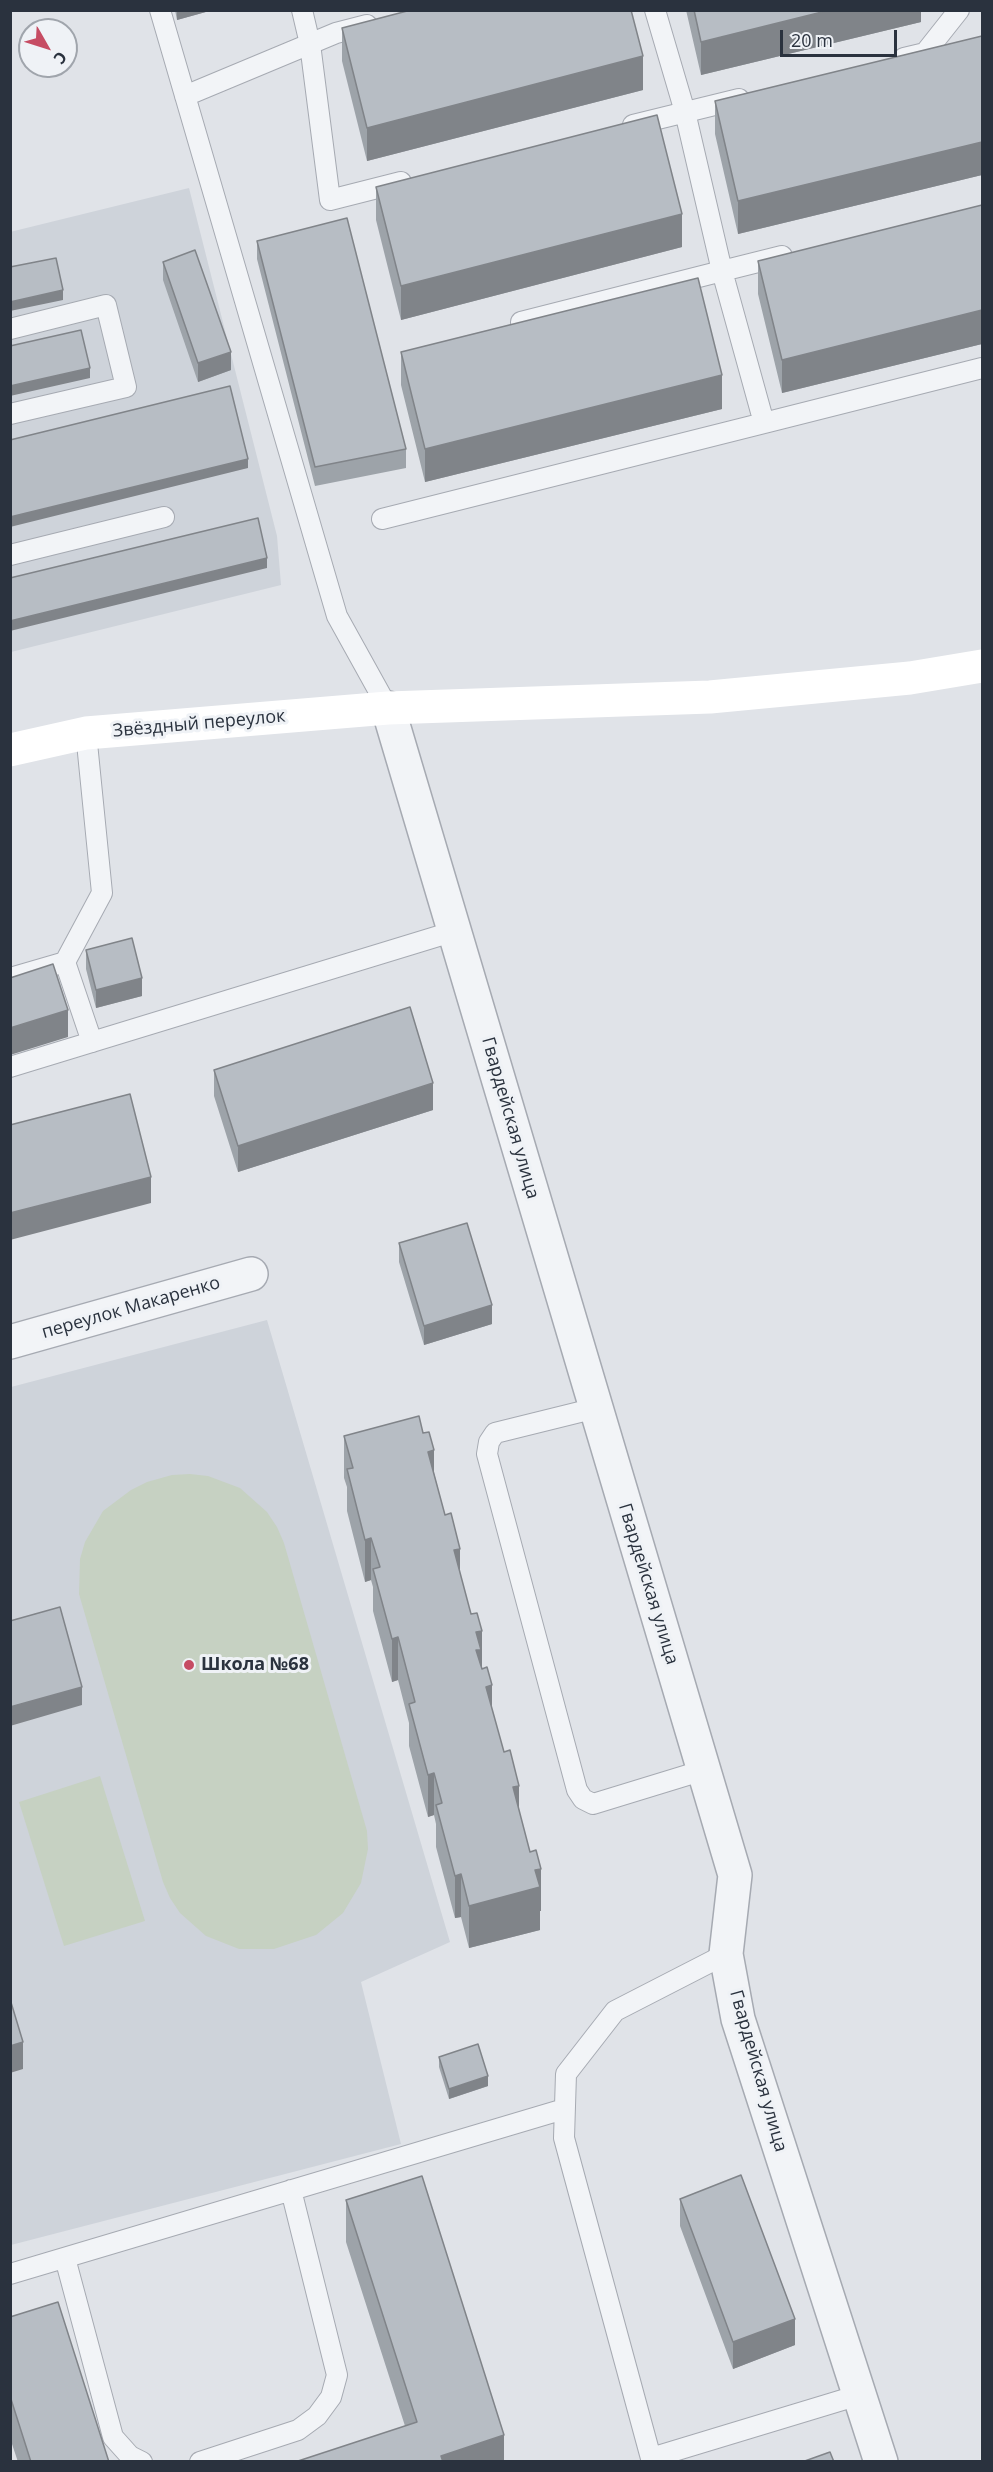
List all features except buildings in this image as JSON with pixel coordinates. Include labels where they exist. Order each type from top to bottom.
[{"type":"street","name":"Звёздный переулок","points":[[10,750],[86,733],[388,708],[710,696],[909,678],[982,666]]},
{"type":"street","name":"Гвардейская улица","points":[[388,708],[735,1875],[726,1954],[738,2019],[881,2462]]},
{"type":"street","name":"переулок Макаренко","points":[[10,1342],[251,1274]]},
{"type":"lane","points":[[160,10],[337,616],[388,708]]},
{"type":"lane","points":[[302,10],[310,44],[330,200],[422,177]]},
{"type":"lane","points":[[656,10],[685,112],[722,271],[764,423]]},
{"type":"lane","points":[[891,61],[925,53],[959,10]]},
{"type":"lane","points":[[185,96],[336,33],[381,22]]},
{"type":"lane","points":[[616,129],[753,95]]},
{"type":"lane","points":[[507,326],[801,251]]},
{"type":"lane","points":[[10,328],[106,305],[126,387],[10,414]]},
{"type":"lane","points":[[382,519],[982,368]]},
{"type":"lane","points":[[10,555],[164,517]]},
{"type":"lane","points":[[10,978],[65,962],[102,893],[86,733]]},
{"type":"lane","points":[[10,1067],[455,931]]},
{"type":"lane","points":[[65,962],[92,1042]]},
{"type":"lane","points":[[596,1408],[495,1432],[489,1442],[487,1454],[577,1790],[583,1798],[593,1804],[704,1770]]},
{"type":"lane","points":[[726,1954],[615,2011],[566,2074],[564,2138],[651,2460],[859,2395]]},
{"type":"lane","points":[[10,2274],[564,2109]]},
{"type":"lane","points":[[200,2462],[298,2430],[317,2416],[331,2397],[337,2375],[291,2190]]},
{"type":"lane","points":[[65,2258],[113,2437],[130,2456],[142,2462]]},
{"type":"shaded area","points":[[189,188],[277,536],[281,585],[11,652],[10,232]]},
{"type":"shaded area","name":"Школа №68","points":[[267,1320],[450,1942],[361,1982],[401,2144],[11,2245],[11,1387]]},
{"type":"green space","points":[[172,1475],[208,1476],[240,1488],[267,1512],[277,1527],[284,1543],[367,1831],[368,1849],[361,1883],[343,1913],[316,1935],[274,1949],[239,1949],[206,1936],[180,1913],[170,1898],[163,1882],[79,1594],[80,1559],[85,1542],[103,1511],[131,1490],[147,1482]]},
{"type":"green space","points":[[100,1776],[145,1921],[64,1946],[19,1802]]},
{"type":"place","name":"Школа №68","points":[[189,1665]]}]
